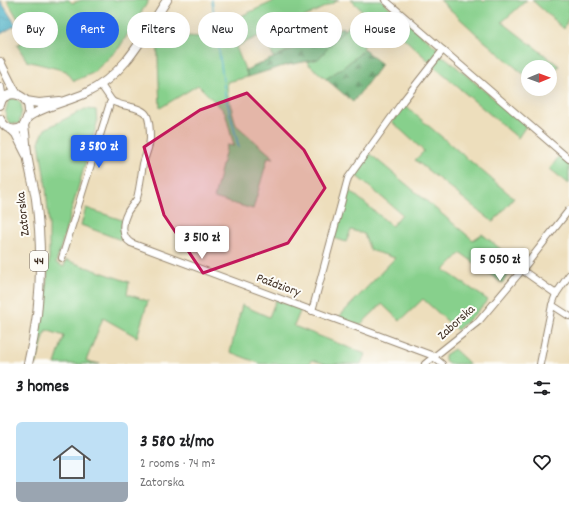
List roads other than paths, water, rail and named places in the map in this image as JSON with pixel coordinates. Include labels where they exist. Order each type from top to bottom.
[{"type":"main road","points":[[12,130],[20,129],[38,112],[86,94],[118,72],[130,58],[167,0]]},
{"type":"main road","points":[[0,62],[17,94]]},
{"type":"main road","points":[[0,87],[1,102]]},
{"type":"main road","points":[[1,102],[6,95],[12,94],[22,96],[26,101],[39,103],[65,101]]},
{"type":"main road","name":"44","points":[[26,101],[29,110],[26,122]]},
{"type":"main road","name":"44","points":[[0,119],[3,124],[12,130]]},
{"type":"main road","name":"Zatorska","points":[[26,122],[28,158],[36,200],[39,267],[36,318],[28,364]]},
{"type":"main road","name":"Zatorska","points":[[12,130],[16,134],[28,158]]},
{"type":"street","points":[[385,0],[569,159]]},
{"type":"street","name":"Paździory","points":[[312,311],[348,178],[403,101],[443,50]]},
{"type":"street","points":[[62,258],[112,101],[101,85]]},
{"type":"street","name":"Paździory","points":[[112,101],[120,105],[142,110],[147,115],[149,120],[150,139],[143,163],[136,198],[127,213],[123,226],[126,240],[138,246],[431,355],[442,364]]},
{"type":"street","name":"Zaborska","points":[[425,364],[478,320],[522,270],[569,210]]},
{"type":"street","points":[[522,270],[556,294]]},
{"type":"street","points":[[540,364],[552,305],[556,294],[569,275]]},
{"type":"street","points":[[552,305],[569,316]]},
{"type":"water","points":[[0,0],[12,19],[12,27],[1,34]]},
{"type":"waterway","points":[[212,0],[225,94],[239,148]]}]
